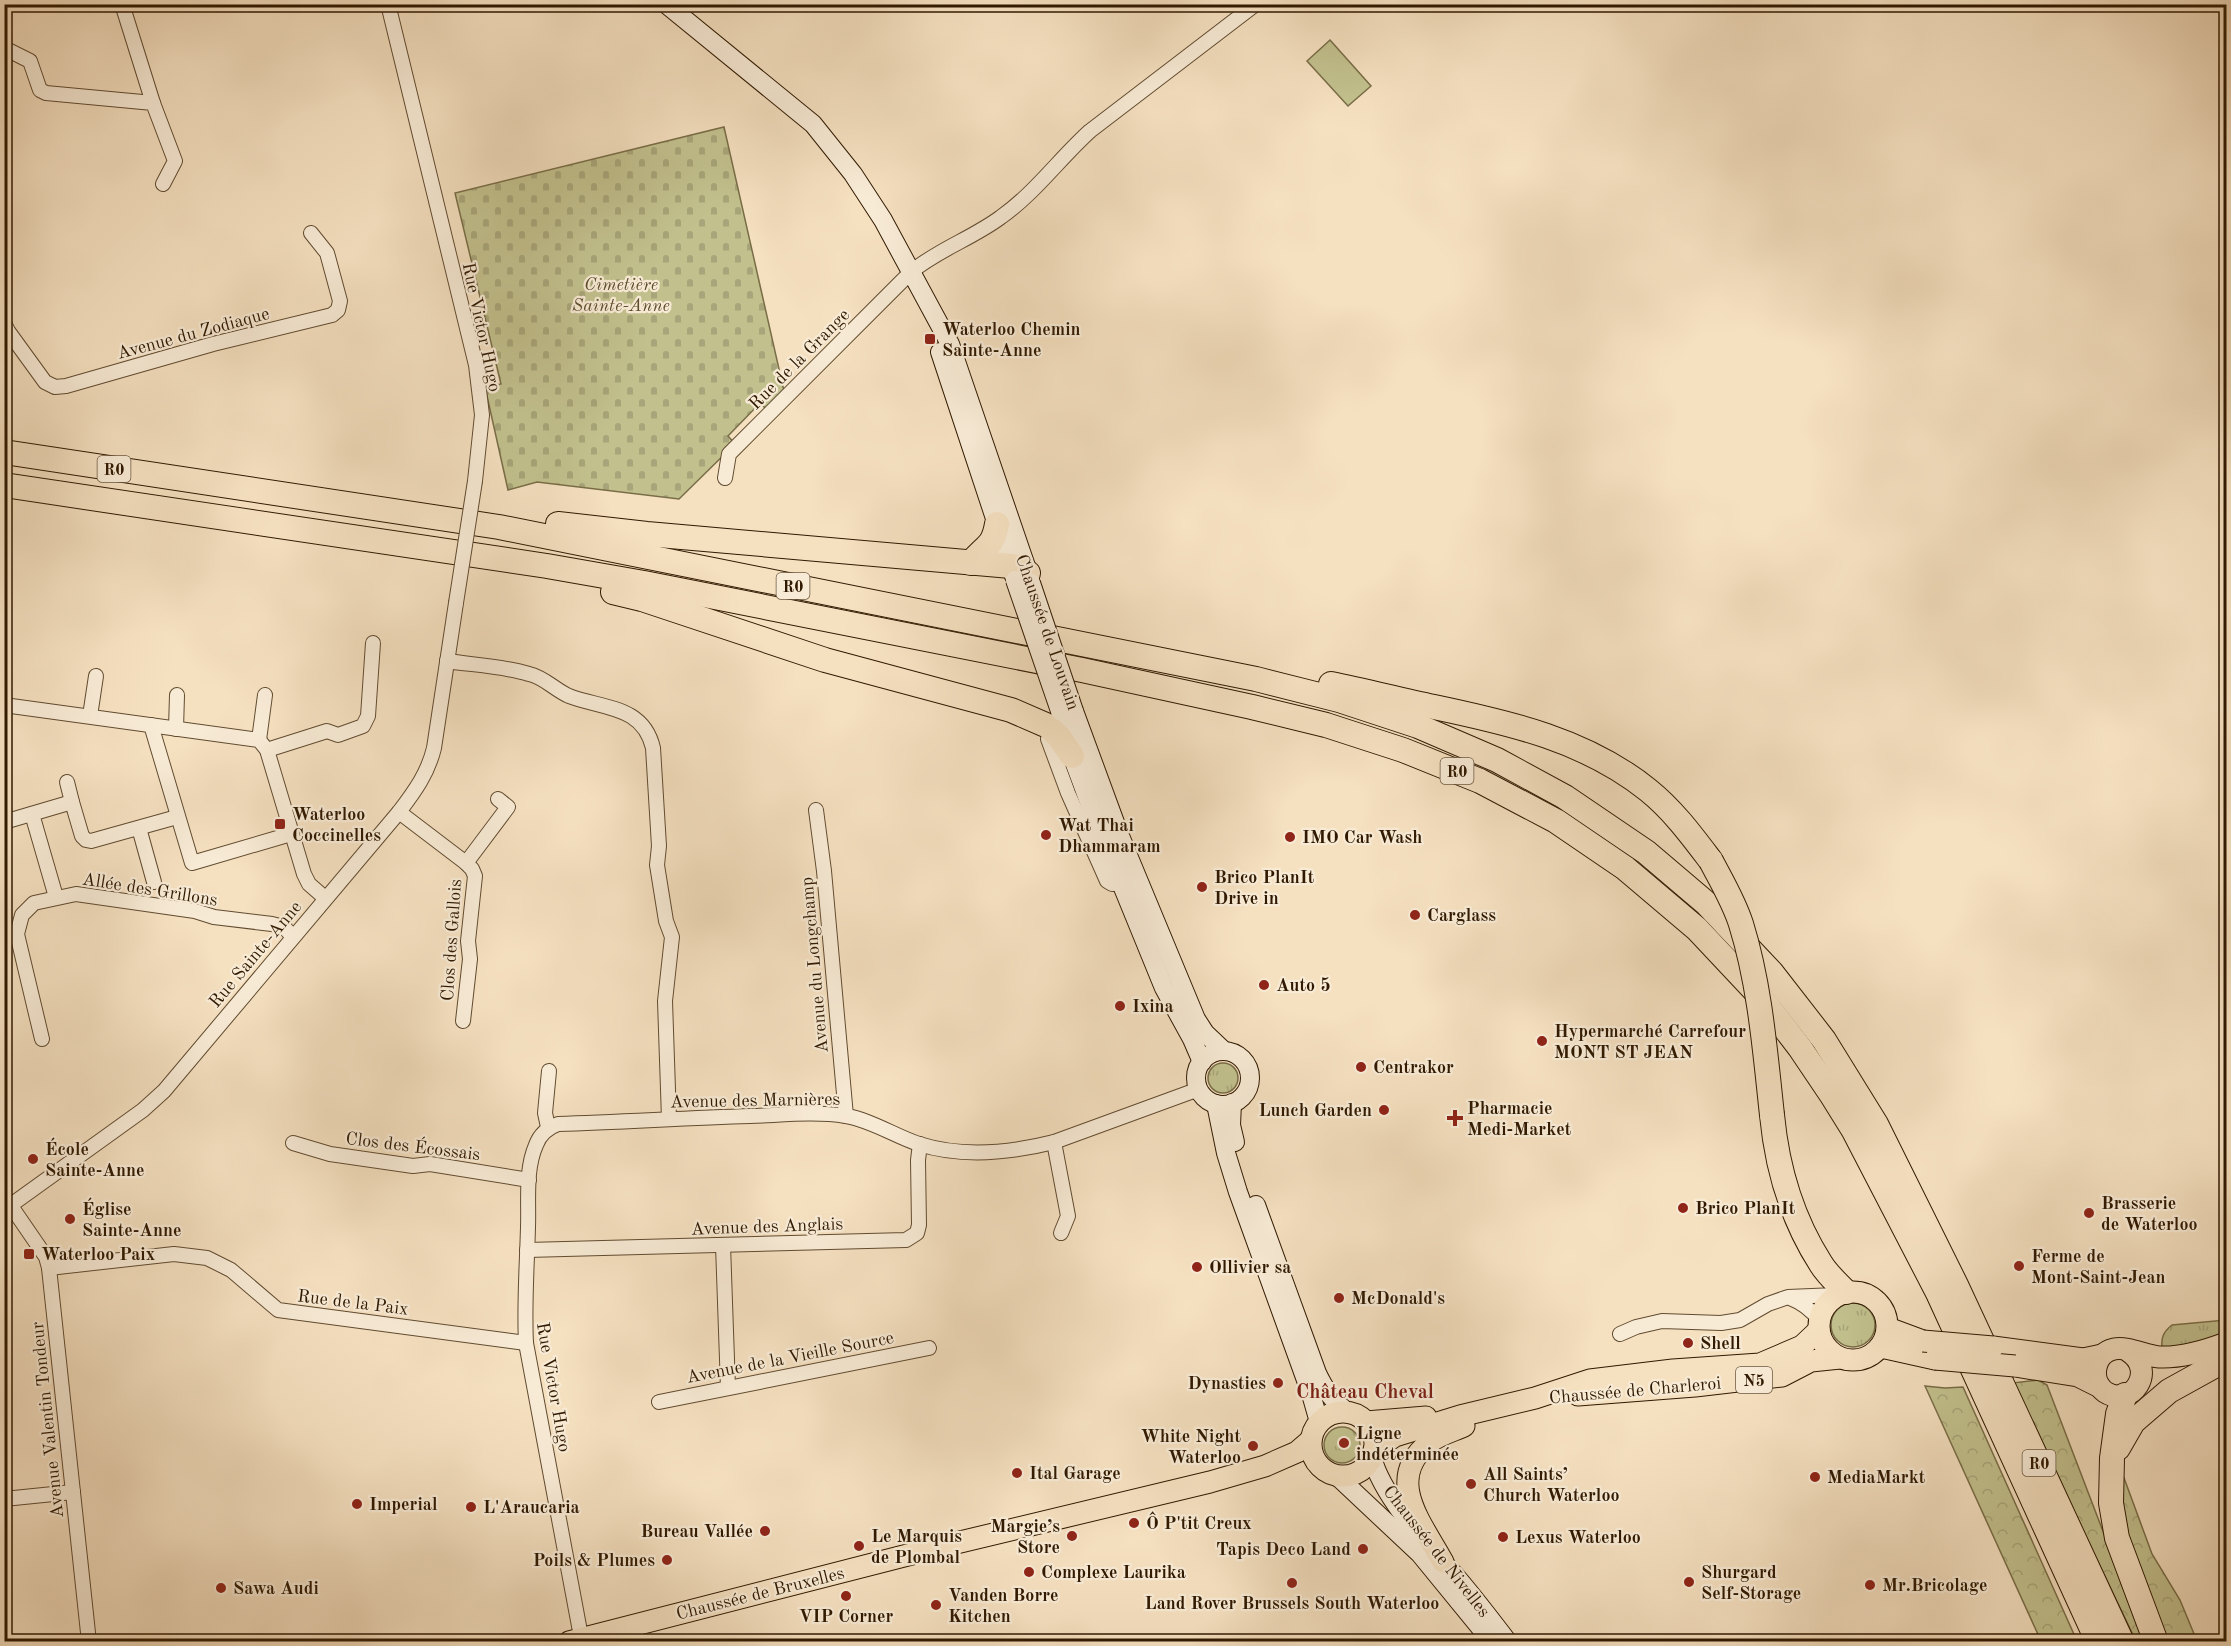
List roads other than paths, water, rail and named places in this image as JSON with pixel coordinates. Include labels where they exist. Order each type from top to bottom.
[{"type":"highway","name":"R0","points":[[4,452],[499,527],[1256,680],[1339,700],[1418,726],[1497,760],[1565,797],[1646,852],[1706,903],[1772,973],[1824,1040],[1876,1124],[1956,1285],[2122,1641]]},
{"type":"highway","name":"R0","points":[[4,485],[547,566],[749,603],[1071,668],[1326,725],[1403,750],[1480,781],[1556,821],[1625,868],[1697,929],[1760,996],[1800,1048],[1849,1122],[1938,1293],[2098,1641]]},
{"type":"highway","points":[[499,527],[522,520],[647,534],[971,563],[1022,576]]},
{"type":"highway","points":[[971,563],[980,551],[991,545],[997,524]]},
{"type":"highway","points":[[547,566],[568,580],[642,599],[825,660],[1011,710],[1048,726],[1072,756]]},
{"type":"highway","points":[[1256,680],[1281,674],[1500,721],[1551,736],[1607,762],[1648,790],[1683,824],[1711,861],[1741,922],[1754,971],[1775,1143],[1783,1178],[1797,1219],[1821,1265],[1841,1294]]},
{"type":"highway","points":[[2112,1458],[2133,1422],[2169,1391],[2226,1354]]},
{"type":"highway","points":[[2125,1395],[2118,1414],[2112,1458],[2111,1503],[2117,1538],[2156,1641]]},
{"type":"main road","name":"Chaussée de Louvain","points":[[666,4],[813,124],[853,174],[883,220],[950,345],[1067,711],[1196,1019],[1205,1033],[1224,1051]]},
{"type":"main road","name":"Chaussée de Louvain","points":[[920,290],[997,524],[1022,576]]},
{"type":"main road","name":"Chaussée de Louvain","points":[[1067,711],[1072,756],[1091,829],[1121,883],[1164,988],[1202,1062]]},
{"type":"main road","name":"Chaussée de Louvain","points":[[1138,924],[1144,920],[1150,925],[1163,958],[1176,973]]},
{"type":"main road","points":[[1224,1051],[1238,1055],[1244,1060],[1250,1074],[1248,1089],[1243,1096],[1224,1103],[1203,1095],[1197,1080],[1202,1062],[1215,1052],[1224,1051]]},
{"type":"main road","points":[[1224,1103],[1243,1167],[1317,1373],[1325,1391],[1333,1401],[1356,1417],[1374,1439],[1373,1453]]},
{"type":"main road","points":[[1224,1103],[1226,1153],[1311,1394],[1315,1431],[1311,1450],[1315,1460],[1329,1472]]},
{"type":"main road","points":[[1841,1294],[1856,1291],[1876,1299],[1887,1317],[1884,1337]]},
{"type":"main road","name":"N5","points":[[1819,1325],[1828,1302],[1841,1294]]},
{"type":"main road","points":[[1819,1325],[1826,1347],[1840,1358]]},
{"type":"main road","name":"Chaussée de Charleroi","points":[[1373,1453],[1395,1436],[1460,1416],[1534,1398],[1590,1380],[1673,1370],[1760,1364],[1802,1346],[1819,1325]]},
{"type":"main road","points":[[1884,1337],[1923,1341],[2010,1357],[2078,1376],[2116,1396],[2133,1391],[2141,1377],[2139,1361],[2128,1351]]},
{"type":"main road","points":[[1884,1337],[1935,1359],[2010,1357],[2084,1359],[2102,1355],[2114,1349],[2157,1357],[2202,1352],[2226,1354]]},
{"type":"main road","name":"N5","points":[[1840,1358],[1851,1360],[1866,1358],[1884,1337]]},
{"type":"main road","points":[[2141,1377],[2226,1354]]},
{"type":"main road","points":[[2100,1387],[2095,1374],[2102,1355]]},
{"type":"main road","name":"Chaussée de Charleroi","points":[[1534,1398],[1782,1376],[1811,1361],[1840,1358]]},
{"type":"main road","points":[[1443,1562],[1411,1504],[1407,1490],[1412,1462],[1431,1442],[1514,1403]]},
{"type":"main road","name":"N5","points":[[1265,1466],[1296,1452],[1327,1416],[1337,1413],[1356,1417]]},
{"type":"main road","name":"Chaussée de Charleroi","points":[[1356,1417],[1460,1416]]},
{"type":"main road","name":"N5","points":[[1265,1466],[1351,1475],[1359,1471],[1373,1453]]},
{"type":"main road","name":"Chaussée de Nivelles","points":[[1373,1453],[1376,1471],[1383,1485],[1409,1521],[1508,1641]]},
{"type":"main road","name":"Chaussée de Bruxelles","points":[[578,1641],[609,1630],[1141,1499],[1265,1466]]},
{"type":"main road","name":"Chaussée de Nivelles","points":[[1329,1472],[1420,1554],[1492,1641]]},
{"type":"street","points":[[122,4],[153,103],[175,161],[163,184]]},
{"type":"street","name":"Rue Victor Hugo","points":[[388,4],[476,365],[482,416],[447,661]]},
{"type":"street","name":"Rue de la Grange","points":[[725,478],[729,454],[911,272],[927,258],[989,226],[1014,208],[1090,131],[1256,4]]},
{"type":"street","points":[[4,48],[30,61],[40,90],[46,93],[153,103]]},
{"type":"street","name":"Avenue du Zodiaque","points":[[4,323],[45,382],[55,387],[66,386],[213,344],[332,315],[338,310],[340,301],[327,253],[312,233]]},
{"type":"street","points":[[4,705],[151,725],[263,745],[327,731],[338,735],[363,726],[368,716],[373,643]]},
{"type":"street","points":[[447,661],[531,674],[570,696],[628,714],[643,725],[650,736],[653,748],[659,846],[657,865],[666,921],[672,937],[665,1001],[669,1119]]},
{"type":"street","name":"Rue Sainte-Anne","points":[[8,1208],[134,1117],[164,1091],[399,812],[420,784],[429,767],[447,661]]},
{"type":"street","points":[[90,717],[96,676]]},
{"type":"street","points":[[176,729],[177,695]]},
{"type":"street","points":[[265,695],[263,745],[309,884],[325,898]]},
{"type":"street","points":[[151,725],[192,863],[291,834]]},
{"type":"street","points":[[1048,739],[1091,829],[1120,836]]},
{"type":"street","points":[[67,782],[82,836],[86,840],[91,841],[177,817]]},
{"type":"street","name":"Clos des Gallois","points":[[466,864],[508,807],[498,799]]},
{"type":"street","points":[[4,822],[72,802]]},
{"type":"street","name":"Avenue du Longchamp","points":[[816,810],[824,871],[846,1116]]},
{"type":"street","name":"Clos des Gallois","points":[[399,812],[472,869],[475,876],[468,941],[470,959],[463,1021]]},
{"type":"street","points":[[32,814],[56,897]]},
{"type":"street","points":[[139,828],[154,882]]},
{"type":"street","name":"Allée des Grillons","points":[[42,1039],[11,933],[34,903],[76,894],[195,911],[214,917],[284,927],[293,937]]},
{"type":"street","points":[[548,1127],[545,1113],[549,1071]]},
{"type":"street","name":"Avenue des Marnières","points":[[548,1127],[558,1124],[669,1119],[789,1115],[846,1116],[920,1144],[965,1152],[992,1152],[1032,1148],[1054,1142],[1199,1089]]},
{"type":"street","name":"Rue Victor Hugo","points":[[548,1127],[536,1145],[532,1157],[524,1316],[526,1342],[578,1641]]},
{"type":"street","points":[[1054,1142],[1068,1216],[1061,1233]]},
{"type":"street","name":"Clos des Écossais","points":[[292,1143],[330,1154],[413,1166],[430,1164],[530,1180]]},
{"type":"street","name":"Avenue des Anglais","points":[[527,1250],[906,1240],[917,1233],[919,1226],[918,1160],[920,1144]]},
{"type":"street","name":"Avenue Valentin Tondeur","points":[[8,1208],[46,1257],[49,1268],[90,1641]]},
{"type":"street","points":[[723,1245],[728,1388]]},
{"type":"street","name":"Rue de la Paix","points":[[49,1268],[174,1254],[207,1258],[231,1270],[278,1310],[526,1342]]},
{"type":"street","points":[[1620,1334],[1636,1327],[1662,1321],[1721,1323],[1740,1320],[1768,1304],[1788,1297],[1841,1294]]},
{"type":"street","points":[[1788,1297],[1802,1303],[1813,1312],[1819,1325]]},
{"type":"street","name":"Avenue de la Vieille Source","points":[[659,1402],[929,1348]]},
{"type":"street","points":[[4,1499],[73,1492]]},
{"type":"place","name":"Waterloo Chemin Sainte-Anne","points":[[930,339]]},
{"type":"place","name":"Waterloo Coccinelles","points":[[280,824]]},
{"type":"place","name":"Wat Thai Dhammaram","points":[[1046,835]]},
{"type":"place","name":"IMO Car Wash","points":[[1290,837]]},
{"type":"place","name":"Brico PlanIt Drive in","points":[[1202,887]]},
{"type":"place","name":"Carglass","points":[[1415,915]]},
{"type":"place","name":"Auto 5","points":[[1264,985]]},
{"type":"place","name":"Ixina","points":[[1120,1006]]},
{"type":"place","name":"Hypermarché Carrefour MONT ST JEAN","points":[[1542,1041]]},
{"type":"place","name":"Centrakor","points":[[1361,1067]]},
{"type":"place","name":"Lunch Garden","points":[[1384,1110]]},
{"type":"place","name":"Pharmacie Medi-Market","points":[[1455,1118]]},
{"type":"place","name":"École Sainte-Anne","points":[[33,1159]]},
{"type":"place","name":"Brico PlanIt","points":[[1683,1208]]},
{"type":"place","name":"Brasserie de Waterloo","points":[[2089,1213]]},
{"type":"place","name":"Église Sainte-Anne","points":[[70,1219]]},
{"type":"place","name":"Waterloo Paix","points":[[29,1254]]},
{"type":"place","name":"Ferme de Mont-Saint-Jean","points":[[2019,1266]]},
{"type":"place","name":"Ollivier sa","points":[[1197,1267]]},
{"type":"place","name":"McDonald's","points":[[1339,1298]]},
{"type":"place","name":"Shell","points":[[1688,1343]]},
{"type":"place","name":"Dynasties","points":[[1278,1383]]},
{"type":"place","name":"Ligne indéterminée","points":[[1344,1443]]},
{"type":"place","name":"White Night Waterloo","points":[[1253,1446]]},
{"type":"place","name":"Ital Garage","points":[[1017,1473]]},
{"type":"place","name":"MediaMarkt","points":[[1815,1477]]},
{"type":"place","name":"All Saints’ Church Waterloo","points":[[1471,1484]]},
{"type":"place","name":"Imperial","points":[[357,1504]]},
{"type":"place","name":"L'Araucaria","points":[[471,1507]]},
{"type":"place","name":"Ô P'tit Creux","points":[[1134,1523]]},
{"type":"place","name":"Bureau Vallée","points":[[765,1531]]},
{"type":"place","name":"Margie’s Store","points":[[1072,1536]]},
{"type":"place","name":"Lexus Waterloo","points":[[1503,1537]]},
{"type":"place","name":"Le Marquis de Plombal","points":[[859,1546]]},
{"type":"place","name":"Tapis Deco Land","points":[[1363,1549]]},
{"type":"place","name":"Poils & Plumes","points":[[667,1560]]},
{"type":"place","name":"Complexe Laurika","points":[[1029,1572]]},
{"type":"place","name":"Shurgard Self-Storage","points":[[1689,1582]]},
{"type":"place","name":"Land Rover Brussels South Waterloo","points":[[1292,1583]]},
{"type":"place","name":"Mr.Bricolage","points":[[1870,1585]]},
{"type":"place","name":"Sawa Audi","points":[[221,1588]]},
{"type":"place","name":"VIP Corner","points":[[846,1596]]},
{"type":"place","name":"Vanden Borre Kitchen","points":[[936,1605]]},
{"type":"district","name":"Château Cheval","points":[[1365,1391]]},
{"type":"park label","name":"Cimetière Sainte-Anne","points":[[621,294]]}]
